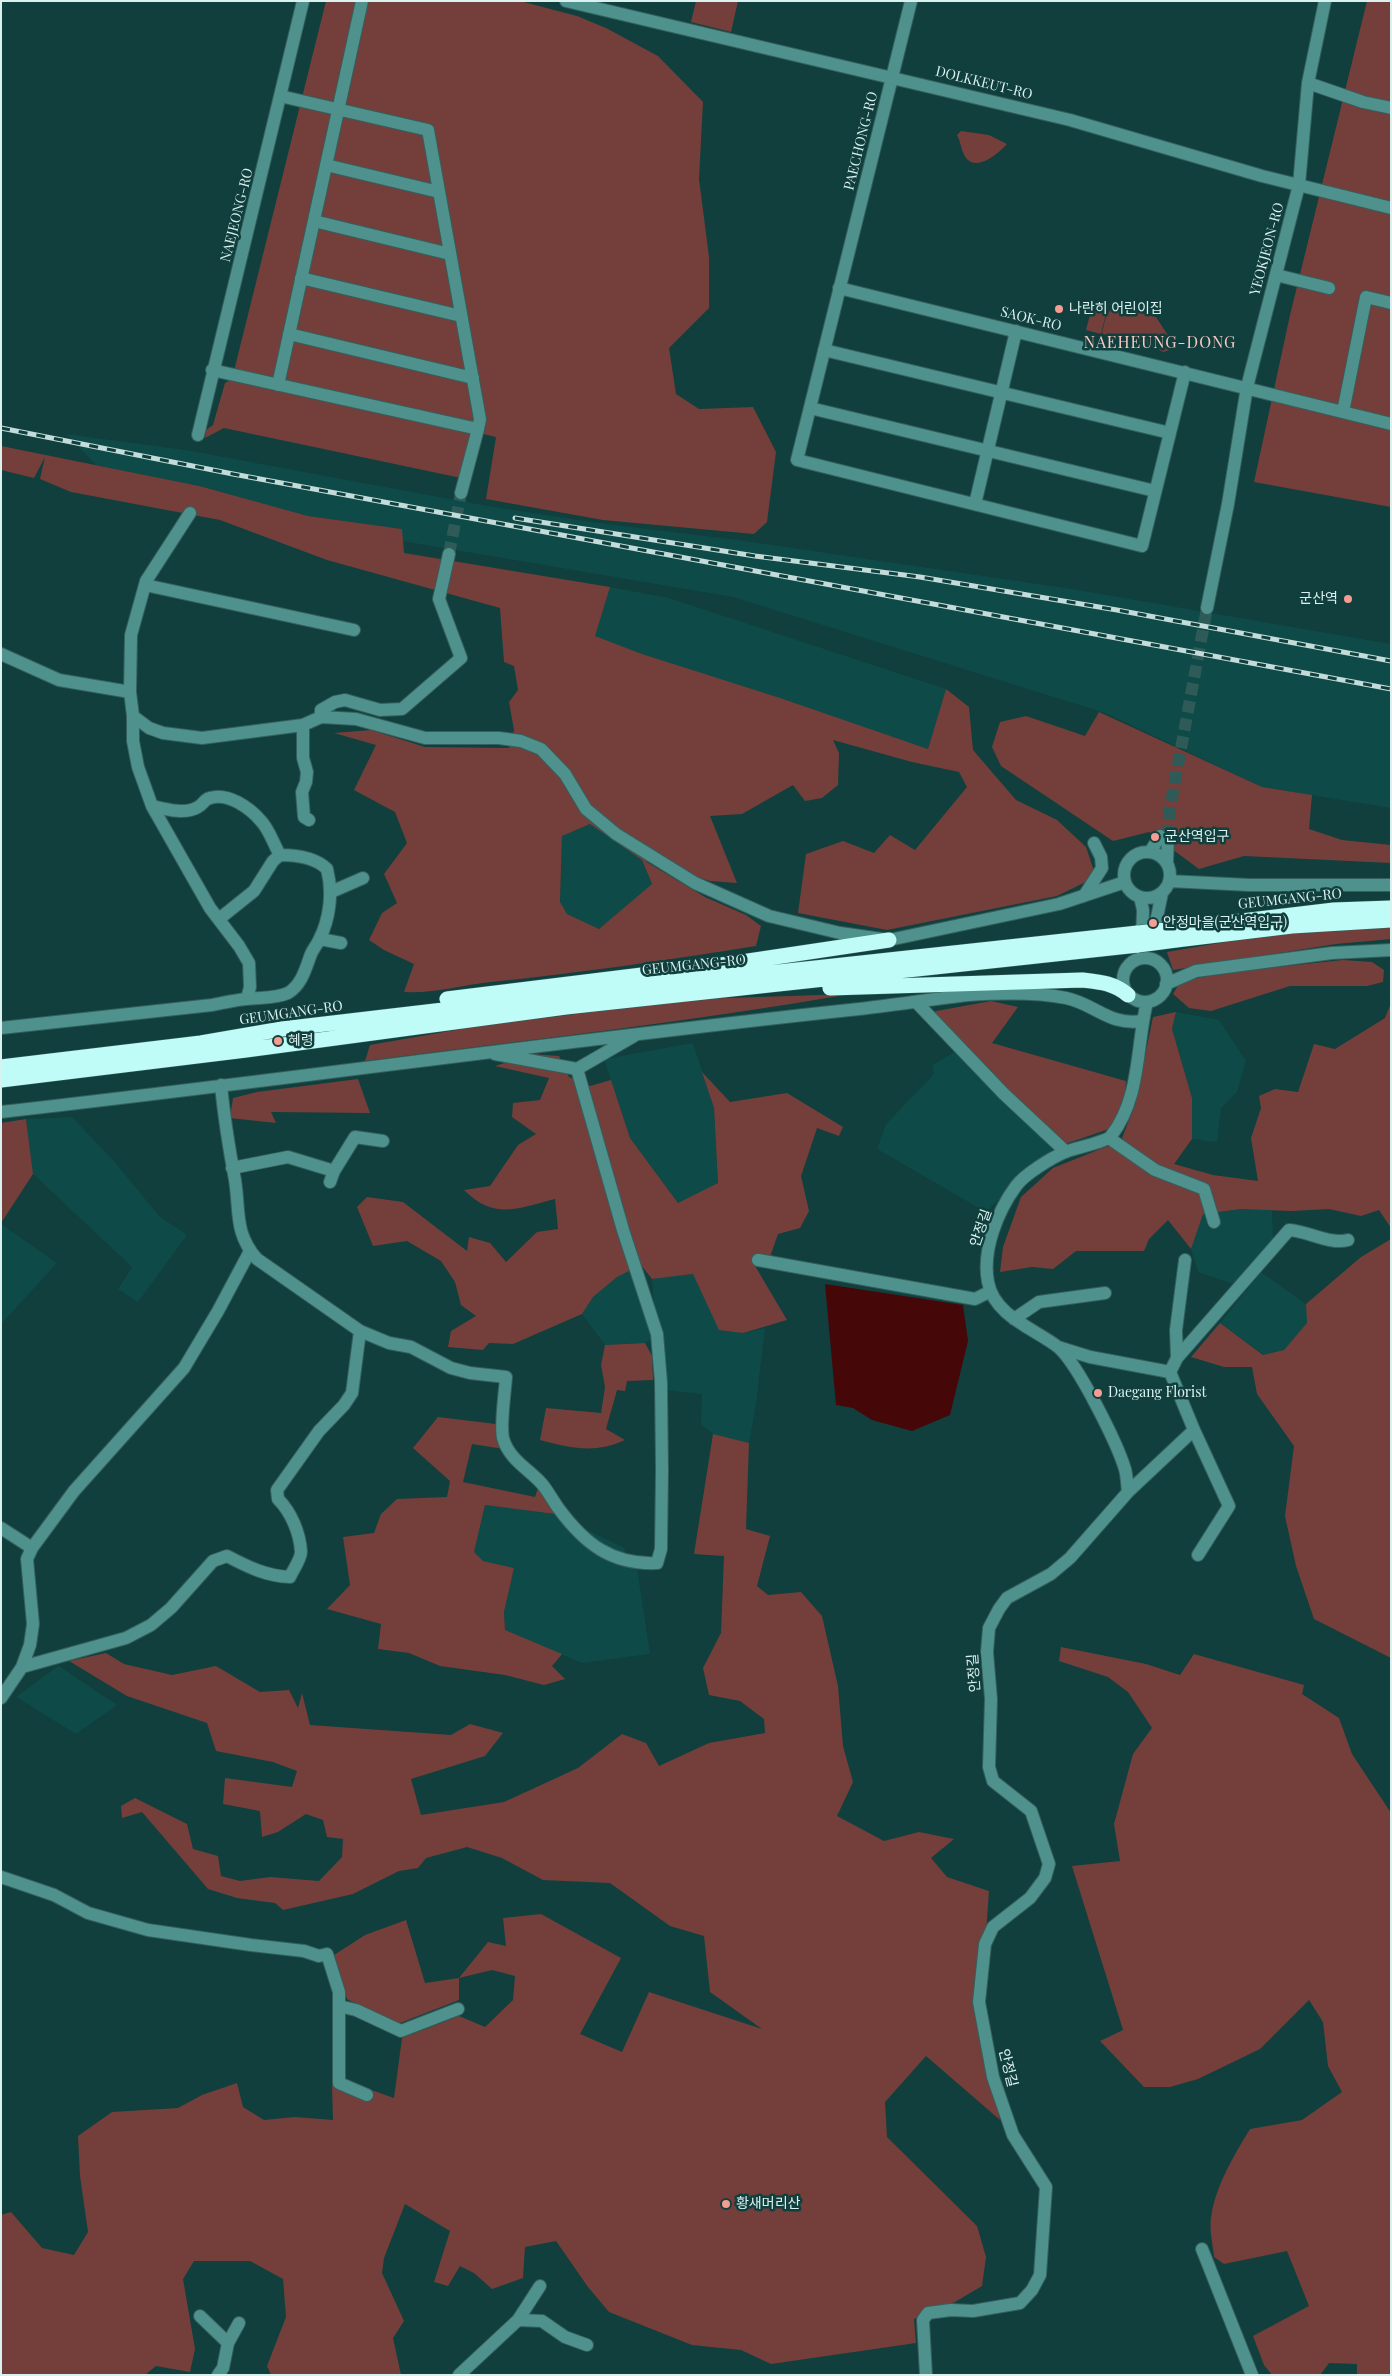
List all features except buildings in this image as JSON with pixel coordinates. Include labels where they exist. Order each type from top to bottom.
[{"type":"highway","name":"GEUMGANG-RO","points":[[1,1080],[246,1050],[493,1016],[1138,946],[1175,935],[1308,913],[1391,908]]},
{"type":"highway","name":"GEUMGANG-RO","points":[[1175,935],[1391,920]]},
{"type":"highway","points":[[282,1029],[331,1015],[626,975],[715,966],[889,940]]},
{"type":"highway","name":"GEUMGANG-RO","points":[[1,1067],[201,1043],[282,1029],[622,989],[1138,946]]},
{"type":"highway","points":[[713,992],[1082,980],[1105,982],[1118,987],[1128,994]]},
{"type":"street","name":"NAEJEONG-RO","points":[[198,435],[212,370],[260,187],[303,1]]},
{"type":"street","points":[[278,385],[362,1]]},
{"type":"street","name":"DOLKKEUT-RO","points":[[566,1],[1070,120],[1299,186],[1391,208]]},
{"type":"street","name":"PAECHONG-RO","points":[[911,1],[797,460],[975,504]]},
{"type":"street","name":"YEOKJEON-RO","points":[[1207,608],[1228,504],[1247,387],[1299,186],[1308,83],[1325,1]]},
{"type":"street","points":[[1308,83],[1363,102],[1391,108]]},
{"type":"street","points":[[280,96],[428,130],[480,419],[461,494]]},
{"type":"street","points":[[326,165],[439,192]]},
{"type":"street","points":[[314,221],[450,254]]},
{"type":"street","points":[[1276,275],[1329,288]]},
{"type":"street","points":[[301,278],[461,316]]},
{"type":"street","name":"SAOK-RO","points":[[840,288],[1391,424]]},
{"type":"street","points":[[1343,412],[1366,297],[1391,303]]},
{"type":"street","points":[[1016,331],[975,504],[1142,546],[1185,372]]},
{"type":"street","points":[[289,334],[472,378]]},
{"type":"street","points":[[824,350],[1170,433]]},
{"type":"street","points":[[212,370],[478,429]]},
{"type":"street","points":[[810,408],[1156,491]]},
{"type":"street","points":[[190,513],[145,584],[131,636],[130,692],[133,716],[133,741],[138,767],[152,806],[210,908],[249,963],[251,980],[247,999]]},
{"type":"street","points":[[320,717],[321,710],[326,706],[345,700],[380,710],[402,709],[462,658],[439,599],[449,554]]},
{"type":"street","points":[[145,584],[354,630]]},
{"type":"street","points":[[1,654],[59,680],[130,692]]},
{"type":"street","points":[[133,716],[149,728],[163,733],[202,738],[303,725],[320,717],[356,719],[425,738],[499,738],[521,741],[540,749],[565,774],[586,809],[616,834],[695,883],[769,916],[840,933],[889,940],[1060,904],[1084,896],[1097,889],[1125,882]]},
{"type":"street","points":[[303,725],[302,758],[307,772],[302,792],[304,817],[309,820]]},
{"type":"street","points":[[152,806],[166,810],[189,810],[198,807],[207,798],[231,799],[263,822],[280,855]]},
{"type":"street","points":[[1150,852],[1164,836],[1170,872],[1169,881],[1162,893],[1156,922],[1154,960]]},
{"type":"street","points":[[1084,896],[1102,868],[1101,857],[1094,843]]},
{"type":"street","points":[[1162,893],[1155,896],[1140,897],[1128,889],[1125,882],[1126,866],[1135,855],[1150,852],[1157,854],[1167,862]]},
{"type":"street","points":[[1,1028],[212,1005],[274,997],[290,992],[307,969],[311,953],[320,940],[331,892],[327,869],[322,864],[293,855],[280,855]]},
{"type":"street","points":[[219,919],[254,891],[280,855]]},
{"type":"street","points":[[331,892],[364,878]]},
{"type":"street","points":[[1169,881],[1249,885],[1391,885]]},
{"type":"street","points":[[1138,946],[1164,970],[1166,984],[1160,996],[1147,1002],[1140,1002],[1128,994],[1124,988],[1124,973],[1138,946],[1143,910],[1140,897]]},
{"type":"street","points":[[320,940],[341,943]]},
{"type":"street","points":[[1166,984],[1196,971],[1332,954],[1391,950]]},
{"type":"street","points":[[1,1112],[640,1033],[968,996],[1024,993],[1069,998],[1110,1019],[1129,1023],[1142,1021]]},
{"type":"street","points":[[1147,1002],[1142,1021],[1128,1108],[1109,1138],[1136,1159],[1155,1170],[1204,1189],[1214,1222]]},
{"type":"street","points":[[917,1003],[1004,1094],[1066,1152]]},
{"type":"street","points":[[482,1052],[577,1069],[640,1033]]},
{"type":"street","points":[[222,1085],[240,1231],[250,1251],[257,1259],[360,1331],[389,1343],[411,1347],[451,1368],[470,1373],[506,1377],[503,1438],[519,1464],[542,1484],[569,1523],[599,1549],[613,1558],[636,1564],[657,1562],[661,1549],[662,1470],[661,1382],[657,1334],[623,1230],[577,1069]]},
{"type":"street","points":[[232,1168],[288,1157],[332,1176],[356,1137],[383,1141]]},
{"type":"street","name":"안정길","points":[[989,1292],[986,1276],[987,1254],[996,1224],[1017,1185],[1050,1159],[1109,1138]]},
{"type":"street","points":[[1198,1555],[1230,1506],[1194,1430],[1170,1372],[1177,1358],[1289,1230],[1302,1231],[1339,1242],[1348,1240]]},
{"type":"street","points":[[1,1698],[22,1667],[30,1645],[33,1624],[27,1559],[32,1548],[74,1491],[184,1368],[218,1311],[250,1251]]},
{"type":"street","points":[[758,1260],[975,1299],[989,1292],[1014,1319],[1058,1347],[1090,1357],[1170,1372]]},
{"type":"street","points":[[1177,1358],[1176,1330],[1185,1260]]},
{"type":"street","points":[[1014,1319],[1038,1302],[1105,1292]]},
{"type":"street","points":[[22,1667],[126,1638],[151,1625],[171,1608],[213,1561],[227,1556],[255,1570],[275,1576],[290,1577],[301,1554],[292,1517],[287,1508],[278,1499],[277,1490],[319,1431],[352,1393],[360,1331]]},
{"type":"street","points":[[1058,1347],[1075,1366],[1116,1448],[1126,1470],[1128,1492]]},
{"type":"street","name":"안정길","points":[[926,2375],[923,2320],[928,2313],[951,2310],[974,2311],[1020,2302],[1032,2290],[1040,2275],[1046,2187],[1013,2135],[993,2077],[979,2002],[985,1944],[993,1927],[1030,1898],[1045,1878],[1049,1864],[1031,1811],[993,1781],[988,1767],[991,1699],[987,1652],[989,1628],[999,1608],[1007,1598],[1051,1574],[1070,1558],[1128,1492],[1194,1430]]},
{"type":"street","points":[[1,1528],[32,1548]]},
{"type":"street","points":[[1,1877],[54,1895],[88,1913],[148,1930],[304,1951],[319,1956],[327,1954],[339,1992],[340,2083],[367,2095]]},
{"type":"street","points":[[339,2006],[356,2010],[401,2031],[458,2009]]},
{"type":"street","points":[[1202,2249],[1252,2375]]},
{"type":"street","points":[[459,2375],[518,2320],[540,2286]]},
{"type":"street","points":[[200,2316],[228,2343]]},
{"type":"street","points":[[518,2320],[542,2321],[565,2336],[587,2345]]},
{"type":"street","points":[[218,2375],[223,2368],[228,2343],[239,2323]]},
{"type":"shaded area","points":[[326,1],[520,1],[577,16],[606,28],[658,56],[703,102],[699,179],[709,257],[709,308],[669,348],[676,394],[699,409],[753,407],[776,452],[767,522],[754,534],[603,520],[486,499],[496,437],[466,430],[471,436],[461,478],[224,428],[205,438],[206,430],[213,425],[225,383],[232,379]]},
{"type":"shaded area","points":[[696,1],[738,1],[731,32],[691,22]]},
{"type":"shaded area","points":[[1367,1],[1391,1],[1391,507],[1254,482],[1290,315]]},
{"type":"shaded area","points":[[961,131],[989,135],[1007,144],[988,160],[976,163],[971,162],[964,155],[957,135]]},
{"type":"shaded area","points":[[1093,303],[1108,306],[1101,334],[1086,330]]},
{"type":"shaded area","points":[[1118,307],[1156,317],[1171,340],[1170,350],[1163,352],[1154,347],[1136,344],[1125,338],[1109,337],[1102,333],[1108,313],[1110,310]]},
{"type":"shaded area","points":[[66,434],[186,450],[482,505],[1072,589],[1391,644],[1391,808],[1262,787],[1105,713],[733,597],[402,541],[402,529],[308,516],[172,481],[96,465]]},
{"type":"shaded area","points":[[1,446],[199,486],[308,516],[402,529],[404,553],[610,587],[595,636],[642,654],[780,698],[928,749],[946,689],[969,707],[973,750],[1016,800],[1057,820],[1086,847],[1096,877],[1057,896],[887,930],[798,913],[806,854],[843,841],[874,853],[890,835],[915,850],[967,787],[959,772],[912,762],[833,740],[839,753],[838,785],[822,798],[805,801],[793,785],[742,814],[710,816],[737,883],[710,881],[645,861],[705,897],[746,915],[761,926],[756,946],[591,970],[480,983],[436,991],[404,992],[414,964],[384,950],[369,940],[382,913],[397,903],[384,874],[407,843],[395,812],[354,790],[376,745],[334,733],[371,730],[425,747],[509,748],[514,730],[509,702],[518,690],[514,666],[504,662],[500,608],[327,560],[220,520],[71,492],[40,479],[45,457],[34,478],[1,470]],"holes":[[[590,824],[642,860],[652,884],[599,929],[567,914],[560,902],[562,836]]]},
{"type":"shaded area","points":[[610,587],[669,598],[946,689],[928,749],[642,654],[594,636]]},
{"type":"shaded area","points":[[1099,712],[1262,787],[1312,795],[1309,829],[1342,840],[1391,845],[1391,863],[1244,856],[1199,869],[1149,832],[1113,841],[1001,766],[992,747],[1000,722],[1026,716],[1085,736]]},
{"type":"shaded area","points":[[590,824],[642,860],[652,885],[599,929],[567,914],[560,903],[562,835]]},
{"type":"shaded area","points":[[1391,927],[1391,939],[1336,944],[1173,970],[1167,952],[1271,934]]},
{"type":"shaded area","points":[[1343,960],[1372,962],[1384,970],[1383,982],[1367,986],[1290,986],[1211,1011],[1189,1008],[1173,994],[1180,982],[1220,973]]},
{"type":"shaded area","points":[[851,994],[669,1022],[365,1061],[370,1045],[478,1026],[697,999]]},
{"type":"shaded area","points":[[991,1001],[1018,1007],[992,1043],[1126,1081],[1125,1104],[1112,1128],[1065,1144],[980,1065],[931,1012]]},
{"type":"shaded area","points":[[1391,1003],[1391,1228],[1379,1210],[1361,1216],[1329,1209],[1291,1211],[1241,1209],[1203,1214],[1191,1249],[1168,1220],[1149,1239],[1144,1251],[1076,1251],[1053,1269],[1032,1267],[1000,1272],[1003,1247],[1021,1197],[1053,1168],[1108,1146],[1132,1150],[1122,1138],[1135,1105],[1153,1017],[1176,1012],[1172,1029],[1192,1098],[1192,1139],[1174,1164],[1213,1175],[1258,1181],[1251,1138],[1261,1108],[1259,1096],[1275,1089],[1298,1092],[1314,1044],[1335,1049],[1385,1018]]},
{"type":"shaded area","points":[[1176,1012],[1219,1020],[1246,1061],[1237,1092],[1221,1108],[1217,1142],[1192,1139],[1192,1098],[1172,1029]]},
{"type":"shaded area","points":[[693,1043],[714,1108],[718,1183],[678,1203],[630,1138],[604,1059]]},
{"type":"shaded area","points":[[955,1052],[1053,1149],[986,1212],[877,1149],[886,1124],[934,1074],[932,1065]]},
{"type":"shaded area","points":[[533,1054],[559,1056],[569,1077],[590,1086],[611,1080],[630,1138],[678,1203],[718,1183],[714,1108],[702,1072],[730,1102],[787,1093],[843,1127],[839,1136],[817,1128],[801,1176],[809,1211],[800,1228],[778,1234],[770,1257],[751,1259],[787,1320],[743,1333],[719,1330],[693,1274],[652,1279],[641,1265],[617,1277],[593,1297],[582,1314],[513,1344],[489,1343],[483,1350],[448,1347],[451,1331],[476,1316],[461,1305],[455,1282],[441,1261],[407,1241],[373,1246],[357,1207],[367,1197],[403,1202],[467,1251],[469,1237],[490,1243],[506,1262],[537,1232],[558,1229],[555,1199],[507,1210],[486,1206],[475,1200],[464,1190],[490,1186],[518,1145],[536,1134],[512,1117],[513,1103],[540,1100],[549,1078],[495,1066]]},
{"type":"shaded area","points":[[358,1079],[370,1113],[271,1112],[276,1123],[230,1118],[233,1098],[257,1092]]},
{"type":"shaded area","points":[[72,1117],[114,1161],[159,1216],[187,1235],[138,1302],[118,1289],[132,1267],[33,1174],[26,1119]]},
{"type":"shaded area","points":[[26,1119],[33,1174],[1,1223],[1,1123]]},
{"type":"shaded area","points":[[1241,1209],[1272,1210],[1273,1239],[1236,1285],[1198,1272],[1191,1249],[1202,1214]]},
{"type":"shaded area","points":[[1,1224],[57,1263],[1,1324]]},
{"type":"shaded area","points":[[1391,1239],[1391,1658],[1314,1619],[1296,1566],[1285,1516],[1294,1446],[1257,1394],[1252,1367],[1224,1367],[1191,1357],[1220,1323],[1263,1355],[1284,1350],[1307,1323],[1306,1304],[1361,1257]]},
{"type":"shaded area","points":[[641,1265],[654,1304],[652,1279],[693,1274],[700,1286],[743,1333],[765,1328],[756,1404],[749,1443],[713,1434],[701,1424],[702,1394],[666,1390],[659,1334],[645,1343],[605,1345],[582,1314],[593,1297],[617,1276]]},
{"type":"shaded area","points":[[1261,1272],[1306,1304],[1308,1323],[1284,1350],[1264,1355],[1220,1323]]},
{"type":"shaded area","points":[[825,1284],[963,1305],[968,1341],[950,1415],[912,1431],[872,1420],[853,1408],[836,1405]]},
{"type":"shaded area","points":[[645,1343],[652,1356],[653,1380],[627,1381],[625,1391],[617,1390],[606,1429],[625,1440],[603,1447],[583,1448],[540,1440],[546,1408],[601,1413],[605,1387],[601,1365],[605,1345]]},
{"type":"shaded area","points":[[438,1417],[496,1424],[504,1449],[472,1444],[463,1482],[535,1497],[539,1485],[555,1514],[485,1505],[474,1552],[483,1561],[514,1568],[504,1612],[505,1630],[562,1654],[552,1666],[565,1679],[544,1685],[505,1675],[440,1666],[409,1653],[378,1649],[381,1624],[327,1609],[350,1585],[343,1537],[374,1533],[381,1514],[397,1499],[447,1497],[450,1481],[413,1448]]},
{"type":"shaded area","points":[[713,1434],[749,1443],[746,1529],[770,1536],[757,1586],[768,1595],[801,1592],[822,1616],[838,1686],[843,1746],[853,1782],[837,1816],[884,1841],[919,1832],[954,1839],[931,1858],[947,1877],[989,1891],[986,1933],[978,1943],[977,2021],[1000,2120],[926,2056],[885,2102],[887,2137],[977,2226],[986,2257],[982,2286],[955,2302],[914,2319],[916,2343],[771,2364],[741,2350],[692,2345],[609,2312],[588,2287],[556,2241],[525,2247],[523,2278],[492,2289],[474,2273],[460,2266],[448,2286],[434,2282],[450,2231],[405,2204],[384,2258],[382,2273],[404,2321],[393,2338],[401,2375],[271,2375],[267,2366],[286,2317],[283,2279],[250,2261],[194,2261],[183,2279],[195,2349],[190,2372],[156,2366],[145,2375],[1,2375],[1,2215],[11,2212],[42,2248],[74,2255],[88,2232],[80,2176],[78,2136],[112,2112],[178,2108],[202,2095],[237,2083],[243,2107],[264,2120],[295,2117],[333,2120],[332,2085],[346,2081],[394,2098],[402,2038],[459,2016],[485,2027],[513,2000],[515,1976],[492,1970],[459,1978],[488,1942],[506,1946],[503,1918],[541,1914],[621,1958],[580,2034],[622,2052],[649,1992],[762,2029],[710,1992],[704,1936],[670,1926],[610,1883],[543,1880],[502,1858],[467,1847],[426,1858],[418,1868],[399,1871],[353,1894],[283,1910],[275,1903],[237,1898],[208,1889],[142,1812],[122,1818],[121,1806],[135,1798],[187,1824],[193,1849],[218,1856],[221,1876],[240,1881],[270,1877],[319,1881],[342,1857],[343,1839],[327,1837],[323,1820],[306,1814],[278,1832],[262,1837],[260,1811],[223,1804],[225,1778],[292,1787],[297,1771],[273,1762],[216,1751],[207,1723],[127,1696],[69,1661],[106,1653],[124,1664],[172,1675],[216,1666],[260,1692],[289,1690],[298,1708],[302,1693],[310,1725],[451,1735],[470,1724],[503,1733],[485,1756],[411,1779],[421,1815],[504,1802],[578,1768],[622,1734],[646,1743],[659,1766],[709,1743],[765,1733],[764,1719],[740,1701],[709,1695],[703,1668],[721,1633],[724,1556],[694,1554]]},
{"type":"shaded area","points":[[485,1505],[555,1514],[624,1548],[627,1556],[637,1568],[650,1654],[582,1663],[505,1630],[504,1612],[514,1568],[482,1561],[474,1552]]},
{"type":"shaded area","points":[[1061,1647],[1146,1664],[1180,1675],[1194,1654],[1304,1685],[1302,1694],[1339,1718],[1352,1754],[1391,1813],[1391,2375],[1357,2375],[1357,2364],[1329,2363],[1320,2375],[1272,2375],[1264,2365],[1253,2336],[1309,2306],[1287,2251],[1224,2264],[1214,2257],[1210,2227],[1213,2206],[1226,2172],[1250,2129],[1302,2120],[1342,2092],[1328,2066],[1323,2022],[1309,2000],[1260,2049],[1198,2079],[1170,2087],[1144,2087],[1100,2041],[1123,2030],[1072,1866],[1120,1861],[1114,1824],[1133,1754],[1152,1728],[1128,1692],[1108,1677],[1059,1661]]},
{"type":"shaded area","points":[[58,1666],[117,1705],[76,1734],[16,1697]]},
{"type":"shaded area","points":[[406,1920],[425,1983],[459,1978],[459,2000],[395,2025],[347,1999],[334,1955],[365,1935]]},
{"type":"tunnel","points":[[449,554],[461,493]]},
{"type":"tunnel","points":[[1168,837],[1170,808],[1207,608]]},
{"type":"railway","points":[[1,428],[233,474],[1391,689]]},
{"type":"railway","points":[[515,518],[755,556],[920,577],[1117,610],[1391,661]]},
{"type":"place","name":"나란히 어린이집","points":[[1059,309]]},
{"type":"place","name":"군산역","points":[[1348,599]]},
{"type":"place","name":"군산역입구","points":[[1155,837]]},
{"type":"place","name":"안정마을(군산역입구)","points":[[1153,923]]},
{"type":"place","name":"혜령","points":[[278,1041]]},
{"type":"place","name":"Daegang Florist","points":[[1098,1393]]},
{"type":"place","name":"황새머리산","points":[[726,2204]]},
{"type":"district","name":"NAEHEUNG-DONG","points":[[1160,343]]}]
